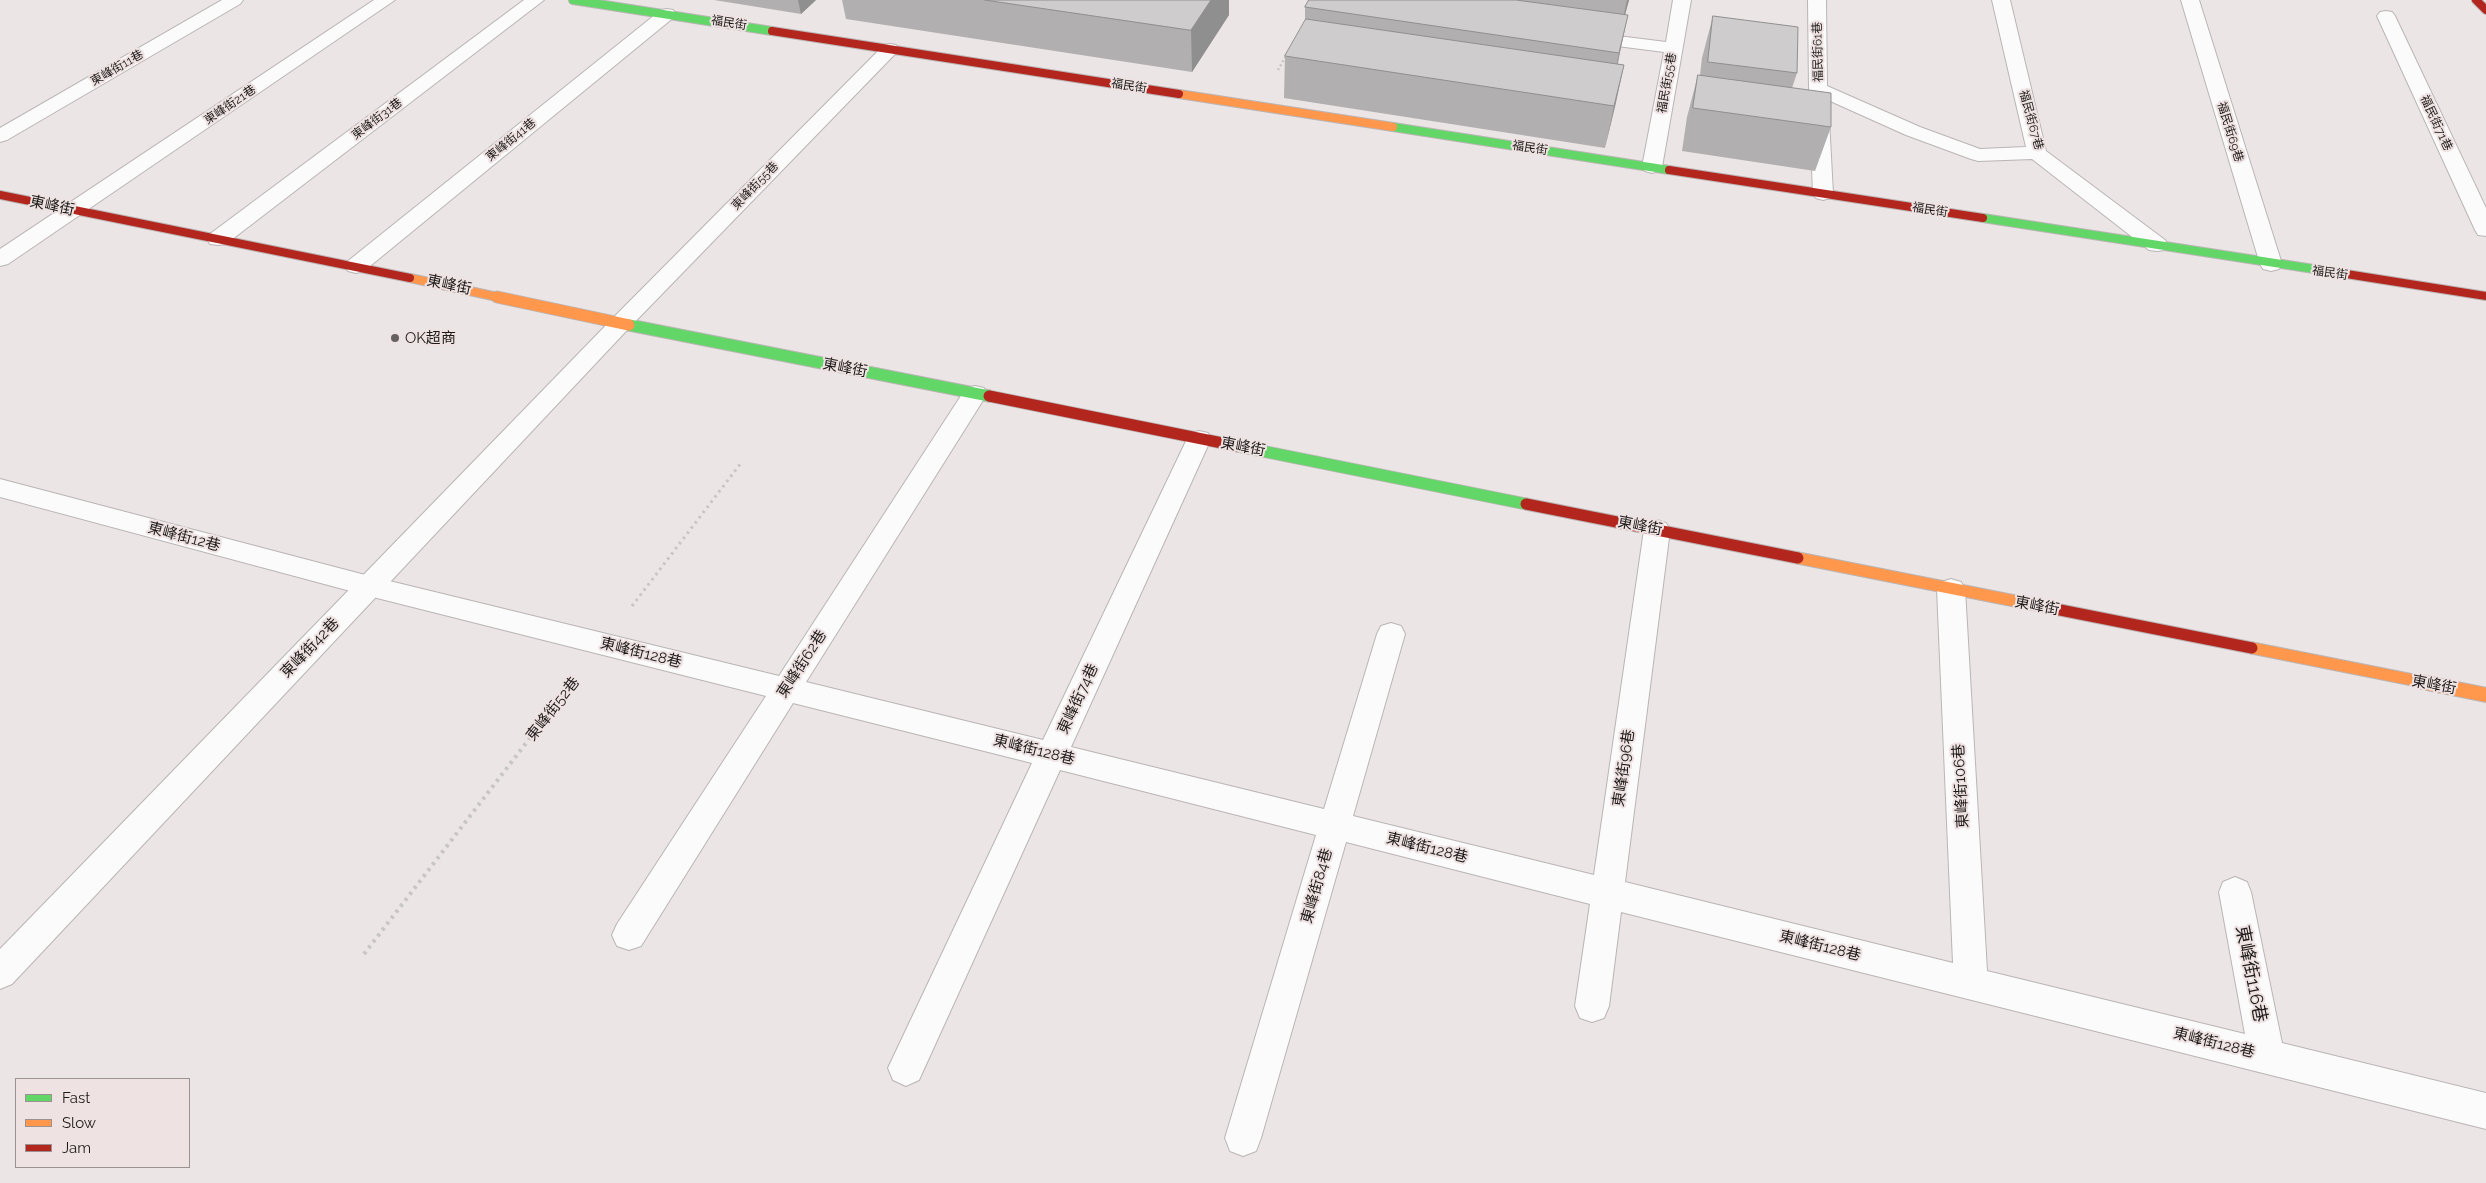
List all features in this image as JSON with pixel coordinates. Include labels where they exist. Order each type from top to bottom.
[{"type":"street","name":"東峰街11巷","points":[[0,136],[234,0]]},
{"type":"street","name":"東峰街21巷","points":[[73,211],[386,0]]},
{"type":"street","name":"東峰街31巷","points":[[218,238],[535,0]]},
{"type":"street","name":"福民街","points":[[573,0],[2486,296]]},
{"type":"street","name":"福民街55巷","points":[[1652,167],[1682,0]]},
{"type":"street","name":"福民街61巷","points":[[1817,0],[1818,89],[1823,194]]},
{"type":"street","name":"福民街67巷","points":[[2001,0],[2037,153],[2157,245]]},
{"type":"street","name":"福民街69巷","points":[[2190,0],[2271,264]]},
{"type":"street","points":[[2476,0],[2486,10]]},
{"type":"street","name":"東峰街41巷","points":[[356,266],[667,14]]},
{"type":"street","name":"福民街71巷","points":[[2386,16],[2486,230]]},
{"type":"street","points":[[1567,35],[1674,48]]},
{"type":"street","name":"東峰街55巷","points":[[621,323],[890,48]]},
{"type":"street","points":[[1818,89],[1913,131],[1978,155],[2037,153]]},
{"type":"street","name":"東峰街","points":[[0,194],[73,211],[356,266],[621,323],[1951,589],[2485,698]]},
{"type":"street","points":[[0,258],[73,211]]},
{"type":"street","name":"東峰街42巷","points":[[0,973],[621,323]]},
{"type":"street","name":"東峰街62巷","points":[[629,935],[975,394]]},
{"type":"street","name":"東峰街74巷","points":[[906,1068],[1199,439]]},
{"type":"street","name":"東峰街12巷","points":[[0,488],[369,586]]},
{"type":"street","name":"東峰街96巷","points":[[1592,1006],[1657,530]]},
{"type":"street","name":"東峰街128巷","points":[[369,586],[2486,1111]]},
{"type":"street","name":"東峰街106巷","points":[[1951,589],[1970,983]]},
{"type":"street","name":"東峰街84巷","points":[[1243,1138],[1391,634]]},
{"type":"street","name":"東峰街116巷","points":[[2236,892],[2267,1056]]},
{"type":"path","points":[[1258,106],[1287,55]]},
{"type":"path","name":"東峰街52巷","points":[[364,954],[741,464]]},
{"type":"building","points":[[985,0],[1211,0],[1191,30]]},
{"type":"building","points":[[1309,0],[1516,0],[1628,15],[1619,53],[1305,7]]},
{"type":"building","points":[[1713,16],[1798,27],[1797,73],[1708,62]]},
{"type":"building","points":[[1306,19],[1624,65],[1614,106],[1285,56]]},
{"type":"building","points":[[1698,75],[1831,93],[1831,127],[1693,108]]},
{"type":"traffic: fast","points":[[573,0],[772,31]]},
{"type":"traffic: fast","points":[[1393,127],[1669,170]]},
{"type":"traffic: fast","points":[[1983,218],[2340,273]]},
{"type":"traffic: fast","points":[[629,325],[989,396]]},
{"type":"traffic: fast","points":[[1237,446],[1526,504]]},
{"type":"traffic: slow","points":[[1179,94],[1393,127]]},
{"type":"traffic: slow","points":[[410,278],[629,325]]},
{"type":"traffic: slow","points":[[1798,558],[2025,603]]},
{"type":"traffic: slow","points":[[2252,648],[2486,695]]},
{"type":"traffic: jam","points":[[2476,0],[2486,10]]},
{"type":"traffic: jam","points":[[772,31],[1179,94]]},
{"type":"traffic: jam","points":[[1669,170],[1983,218]]},
{"type":"traffic: jam","points":[[0,195],[410,278]]},
{"type":"traffic: jam","points":[[2340,273],[2486,296]]},
{"type":"traffic: jam","points":[[989,396],[1237,446]]},
{"type":"traffic: jam","points":[[1526,504],[1798,558]]},
{"type":"traffic: jam","points":[[2025,603],[2252,648]]},
{"type":"place","name":"OK超商","points":[[395,338]]}]
